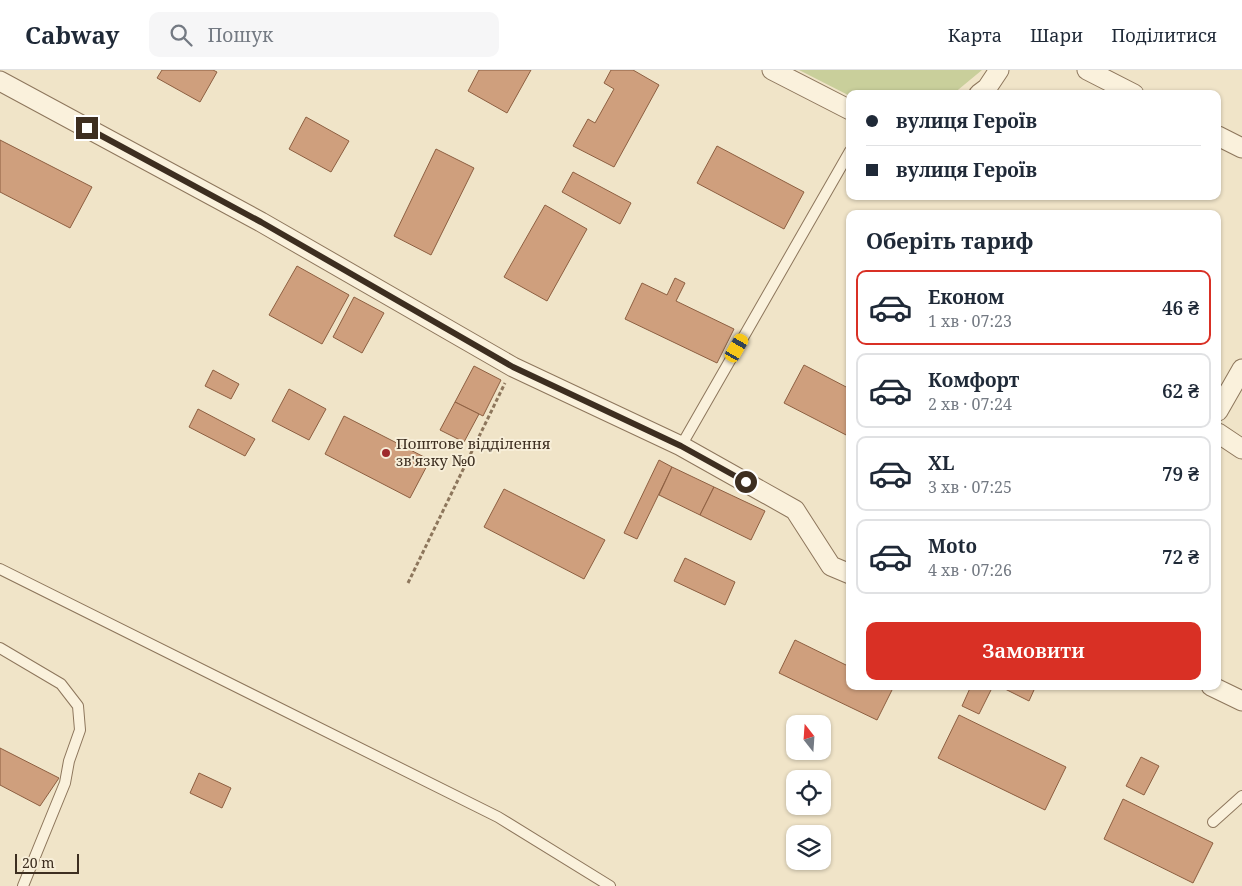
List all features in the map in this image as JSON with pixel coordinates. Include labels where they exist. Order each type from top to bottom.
[{"type":"street","points":[[772,70],[846,108]]},
{"type":"street","points":[[984,90],[999,70]]},
{"type":"street","points":[[1087,70],[1126,90]]},
{"type":"street","points":[[0,81],[261,222],[513,367],[681,446],[795,510],[831,566],[846,572]]},
{"type":"street","points":[[1221,138],[1242,148]]},
{"type":"street","points":[[1221,407],[1242,369]]},
{"type":"street","points":[[1221,435],[1242,449]]},
{"type":"street","points":[[1220,690],[1242,701]]},
{"type":"lane","points":[[681,446],[846,158]]},
{"type":"lane","points":[[0,569],[498,817],[610,886]]},
{"type":"lane","points":[[0,648],[61,684],[78,706],[80,730],[69,761],[64,784],[22,886]]},
{"type":"lane","points":[[1213,822],[1242,796]]},
{"type":"path","points":[[408,583],[513,367]]},
{"type":"green space","points":[[799,70],[982,70],[958,90],[846,90],[846,94]]},
{"type":"building","points":[[162,70],[213,70],[217,72],[200,102],[157,78]]},
{"type":"building","points":[[479,70],[531,70],[507,113],[468,91]]},
{"type":"building","points":[[611,70],[633,70],[659,85],[614,167],[573,146],[588,119],[595,123],[614,89],[604,83]]},
{"type":"building","points":[[306,117],[349,141],[331,172],[289,149]]},
{"type":"building","points":[[0,140],[92,187],[70,228],[0,192]]},
{"type":"building","points":[[717,146],[804,192],[784,229],[697,183]]},
{"type":"building","points":[[436,149],[474,168],[431,255],[394,236]]},
{"type":"building","points":[[573,172],[631,203],[620,224],[562,192]]},
{"type":"building","points":[[545,205],[587,229],[547,301],[504,277]]},
{"type":"building","points":[[297,266],[349,295],[322,344],[269,315]]},
{"type":"building","points":[[675,278],[685,283],[676,301],[734,329],[717,363],[625,319],[642,283],[667,295]]},
{"type":"building","points":[[354,297],[384,313],[362,353],[333,337]]},
{"type":"building","points":[[804,365],[846,387],[846,435],[784,403]]},
{"type":"building","points":[[474,366],[501,380],[483,416],[455,402]]},
{"type":"building","points":[[213,370],[239,384],[231,399],[205,386]]},
{"type":"building","points":[[289,389],[326,409],[309,440],[272,421]]},
{"type":"building","points":[[455,402],[479,414],[464,442],[440,430]]},
{"type":"building","points":[[198,409],[255,439],[245,456],[189,427]]},
{"type":"building","points":[[344,416],[430,460],[410,498],[325,454]]},
{"type":"building","points":[[659,460],[672,467],[637,539],[624,533]]},
{"type":"building","points":[[672,467],[714,487],[700,515],[659,495]]},
{"type":"building","points":[[714,487],[765,511],[751,540],[700,515]]},
{"type":"building","points":[[504,489],[605,540],[584,579],[484,527]]},
{"type":"building","points":[[685,558],[735,582],[725,605],[674,581]]},
{"type":"building","points":[[795,640],[846,665],[846,690],[892,690],[877,720],[779,673]]},
{"type":"building","points":[[969,690],[991,690],[979,714],[962,706]]},
{"type":"building","points":[[1007,690],[1034,690],[1029,701]]},
{"type":"building","points":[[959,715],[1066,767],[1045,810],[938,758]]},
{"type":"building","points":[[0,748],[59,778],[40,806],[0,785]]},
{"type":"building","points":[[1141,757],[1159,766],[1144,795],[1126,786]]},
{"type":"building","points":[[199,773],[231,788],[222,808],[190,793]]},
{"type":"building","points":[[1123,799],[1213,843],[1193,883],[1104,839]]},
{"type":"place","name":"Поштове відділення зв'язку №0","points":[[386,453]]},
{"type":"route","points":[[87,128],[261,222],[513,367],[681,446],[746,482]]}]
